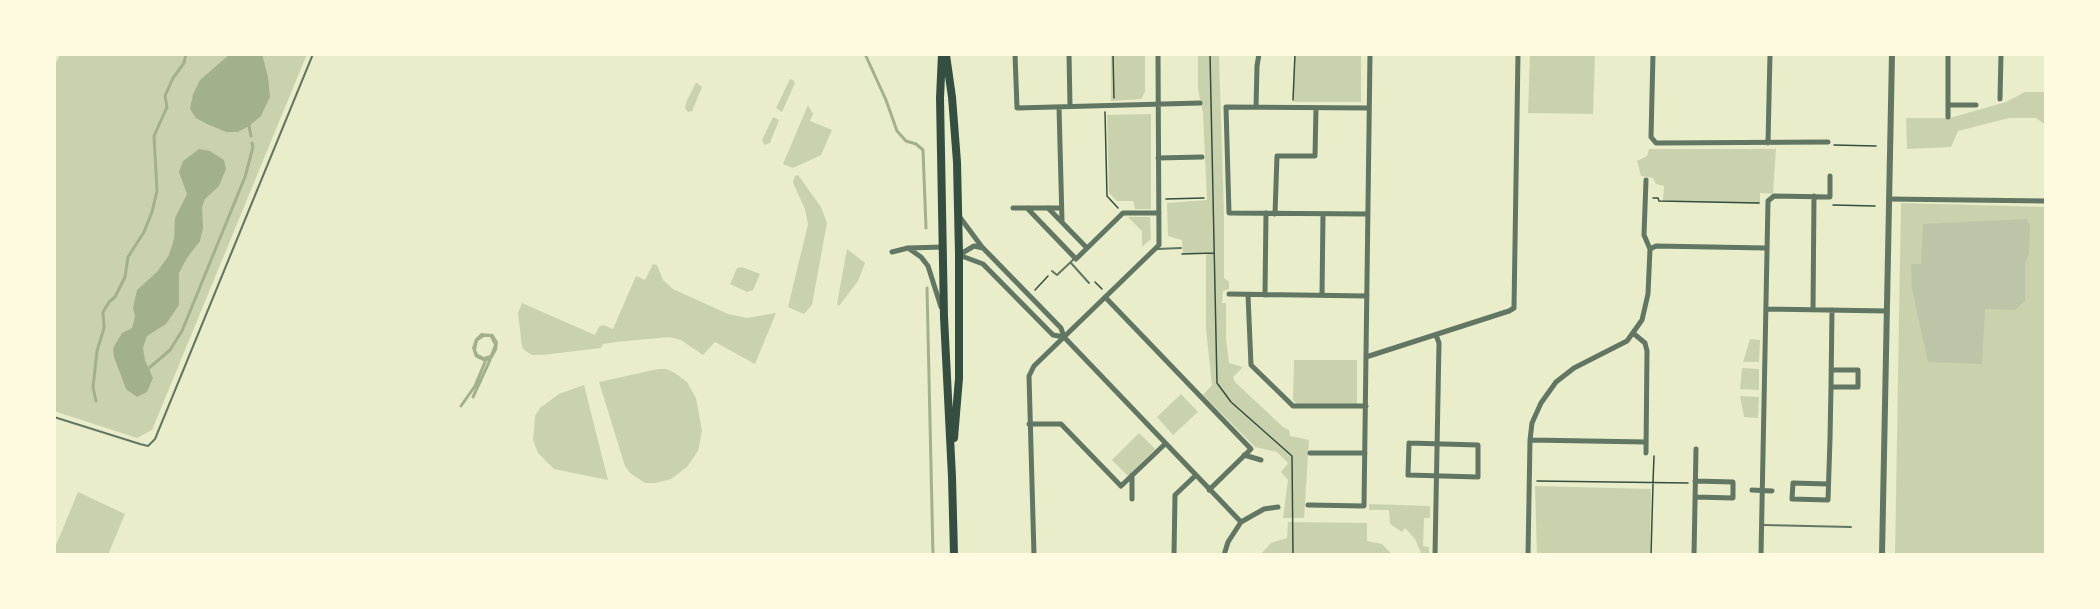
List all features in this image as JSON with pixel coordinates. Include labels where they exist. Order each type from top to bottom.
[{"type":"highway","points":[[944,54],[952,97],[959,255],[959,378],[952,477]]},
{"type":"highway","points":[[944,54],[940,98],[944,317],[954,555]]},
{"type":"highway","points":[[943,247],[959,255]]},
{"type":"highway","points":[[944,270],[959,255]]},
{"type":"street","points":[[1015,54],[1016,106],[1018,108],[1200,103]]},
{"type":"street","points":[[1069,54],[1070,106]]},
{"type":"street","points":[[1034,555],[1028,383],[1030,373],[1034,366],[1157,249],[1160,243],[1158,54]]},
{"type":"street","points":[[1256,107],[1259,54]]},
{"type":"street","points":[[1308,505],[1364,506],[1370,54]]},
{"type":"street","points":[[1366,357],[1514,308],[1518,54]]},
{"type":"street","points":[[1653,54],[1651,136],[1654,142],[1659,144],[1828,142]]},
{"type":"street","points":[[1768,143],[1770,54]]},
{"type":"street","points":[[1882,555],[1892,54]]},
{"type":"street","points":[[1948,54],[1948,117]]},
{"type":"street","points":[[2000,99],[2001,54]]},
{"type":"street","points":[[1948,105],[1976,105]]},
{"type":"street","points":[[1059,107],[1062,221]]},
{"type":"street","points":[[1368,214],[1229,213],[1226,107],[1369,108]]},
{"type":"street","points":[[1275,214],[1277,156],[1315,156],[1316,108]]},
{"type":"street","points":[[1158,158],[1202,157]]},
{"type":"street","points":[[1761,555],[1768,200],[1774,196],[1830,197],[1830,176]]},
{"type":"street","points":[[1528,555],[1530,440],[1532,423],[1541,403],[1556,382],[1582,363],[1620,345],[1633,333],[1642,320],[1647,304],[1650,249],[1644,234],[1646,180]]},
{"type":"street","points":[[1813,310],[1814,196]]},
{"type":"street","points":[[1889,199],[2046,201]]},
{"type":"street","points":[[1013,208],[1061,207]]},
{"type":"street","points":[[1027,208],[1072,260],[1076,259],[1123,213],[1159,213]]},
{"type":"street","points":[[1048,208],[1087,248]]},
{"type":"street","points":[[1265,295],[1266,213]]},
{"type":"street","points":[[1322,295],[1323,214]]},
{"type":"street","points":[[958,215],[983,248],[1061,328],[1064,338],[1241,522]]},
{"type":"street","points":[[959,255],[974,246],[983,248]]},
{"type":"street","points":[[1650,249],[1656,246],[1766,248]]},
{"type":"street","points":[[892,252],[908,248],[943,247]]},
{"type":"street","points":[[908,248],[921,257],[928,266],[944,317]]},
{"type":"street","points":[[959,255],[981,262],[1053,335],[1064,338]]},
{"type":"street","points":[[1229,294],[1367,296]]},
{"type":"street","points":[[1248,295],[1251,365],[1293,406],[1366,406]]},
{"type":"street","points":[[1023,304],[1030,296]]},
{"type":"street","points":[[1106,297],[1251,449],[1209,490]]},
{"type":"street","points":[[1766,309],[1887,311]]},
{"type":"street","points":[[1828,484],[1793,483],[1792,500],[1828,500],[1832,310]]},
{"type":"street","points":[[1633,333],[1645,343],[1647,351],[1646,453]]},
{"type":"street","points":[[1435,555],[1439,343],[1436,335]]},
{"type":"street","points":[[1831,370],[1858,370],[1858,387],[1831,387]]},
{"type":"street","points":[[1029,424],[1061,424],[1121,486],[1165,444]]},
{"type":"street","points":[[1530,440],[1646,442]]},
{"type":"street","points":[[1409,443],[1437,444],[1478,445],[1478,477],[1408,476],[1409,443]]},
{"type":"street","points":[[1694,555],[1696,449]]},
{"type":"street","points":[[1310,453],[1365,453]]},
{"type":"street","points":[[1244,455],[1261,460]]},
{"type":"street","points":[[1132,475],[1132,499]]},
{"type":"street","points":[[1174,555],[1175,495],[1195,476]]},
{"type":"street","points":[[1695,482],[1733,482],[1735,490],[1733,498],[1695,497]]},
{"type":"street","points":[[1752,490],[1773,491]]},
{"type":"street","points":[[1785,491],[1793,491]]},
{"type":"street","points":[[1224,555],[1228,542],[1241,522],[1264,509],[1278,507]]},
{"type":"lane","points":[[54,417],[148,446],[155,439],[313,54]]},
{"type":"lane","points":[[1157,249],[1181,248]]},
{"type":"lane","points":[[1053,271],[1057,275],[1072,260],[1089,283]]},
{"type":"lane","points":[[1761,525],[1851,527]]},
{"type":"path","points":[[1113,54],[1114,105]]},
{"type":"path","points":[[1210,54],[1217,383],[1231,402],[1292,456],[1293,555]]},
{"type":"path","points":[[1293,107],[1295,54]]},
{"type":"path","points":[[1104,106],[1107,196],[1123,213]]},
{"type":"path","points":[[1828,142],[1830,145],[1876,146]]},
{"type":"path","points":[[1159,200],[1204,198]]},
{"type":"path","points":[[1645,198],[1658,198],[1659,201],[1768,200]]},
{"type":"path","points":[[1832,205],[1875,206]]},
{"type":"path","points":[[1182,254],[1214,253]]},
{"type":"path","points":[[1030,296],[1053,271]]},
{"type":"path","points":[[1651,555],[1654,453]]},
{"type":"path","points":[[1530,481],[1695,482]]},
{"type":"shaded area","points":[[60,54],[307,54],[152,430],[137,438],[54,411],[54,67]]},
{"type":"shaded area","points":[[230,54],[262,54],[268,77],[270,97],[261,116],[238,132],[226,132],[207,124],[196,118],[190,109],[193,94],[200,80]]},
{"type":"shaded area","points":[[1111,54],[1145,54],[1145,92],[1141,99],[1111,101]]},
{"type":"shaded area","points":[[1198,54],[1219,54],[1224,278],[1229,282],[1229,289],[1223,291],[1222,303],[1226,303],[1229,363],[1243,367],[1233,377],[1235,382],[1289,430],[1290,436],[1309,440],[1304,518],[1283,518],[1288,480],[1281,472],[1288,463],[1277,452],[1255,447],[1203,395],[1212,385],[1206,329],[1206,254],[1183,253],[1182,240],[1168,236],[1167,203],[1207,200],[1203,113],[1198,89]]},
{"type":"shaded area","points":[[1294,54],[1361,54],[1361,102],[1294,102]]},
{"type":"shaded area","points":[[1530,54],[1595,54],[1593,114],[1528,113]]},
{"type":"shaded area","points":[[790,79],[795,83],[782,112],[776,108]]},
{"type":"shaded area","points":[[697,83],[702,87],[692,111],[688,112],[685,108],[686,103]]},
{"type":"shaded area","points":[[2025,92],[2046,92],[2046,125],[2036,118],[2009,118],[1958,131],[1951,147],[1907,149],[1906,118],[1950,118],[2006,102]]},
{"type":"shaded area","points":[[808,105],[813,114],[810,121],[832,130],[821,155],[793,168],[783,164]]},
{"type":"shaded area","points":[[1151,114],[1151,209],[1135,209],[1133,201],[1117,201],[1109,193],[1107,115]]},
{"type":"shaded area","points":[[773,117],[779,120],[770,143],[764,145],[762,140]]},
{"type":"shaded area","points":[[199,149],[210,151],[224,160],[226,169],[219,186],[205,199],[202,207],[203,228],[200,241],[179,273],[179,305],[166,324],[147,336],[143,348],[145,360],[153,378],[147,392],[137,397],[126,389],[113,348],[122,333],[132,328],[137,290],[157,272],[169,255],[174,239],[175,218],[187,194],[179,172],[183,161]]},
{"type":"shaded area","points":[[1649,149],[1776,149],[1773,194],[1760,193],[1760,204],[1663,201],[1664,186],[1656,184],[1653,178],[1641,176],[1637,161],[1647,156]]},
{"type":"shaded area","points":[[798,175],[821,207],[827,223],[812,305],[804,314],[788,307],[808,224],[805,209],[793,181]]},
{"type":"shaded area","points":[[1901,203],[2046,207],[2046,555],[1895,555]]},
{"type":"shaded area","points":[[1128,217],[1150,217],[1151,239],[1142,247],[1142,231]]},
{"type":"shaded area","points":[[847,249],[865,263],[858,281],[839,306],[837,304]]},
{"type":"shaded area","points":[[653,264],[657,265],[663,280],[673,289],[728,314],[747,318],[776,313],[755,364],[715,342],[703,355],[681,340],[669,337],[616,342],[603,344],[601,348],[542,355],[532,355],[522,347],[518,313],[522,303],[595,335],[599,327],[603,325],[613,329],[636,276],[645,280]]},
{"type":"shaded area","points":[[742,267],[760,274],[753,290],[747,292],[730,284],[737,268]]},
{"type":"shaded area","points":[[481,333],[493,334],[498,342],[492,359],[485,362],[475,357],[472,348],[475,339]],"holes":[[[484,337],[490,337],[494,345],[490,355],[484,357],[476,350],[478,341]]]},
{"type":"shaded area","points":[[1750,339],[1760,340],[1759,362],[1743,362]]},
{"type":"shaded area","points":[[1294,360],[1357,360],[1357,404],[1297,404],[1293,400]]},
{"type":"shaded area","points":[[1742,368],[1759,369],[1759,390],[1740,389]]},
{"type":"shaded area","points":[[666,369],[675,373],[687,382],[696,398],[702,431],[698,451],[687,467],[671,479],[645,483],[630,473],[625,466],[599,382]]},
{"type":"shaded area","points":[[584,385],[608,480],[554,469],[538,453],[533,440],[535,416],[540,408],[559,394]]},
{"type":"shaded area","points":[[1181,394],[1198,412],[1173,435],[1157,417]]},
{"type":"shaded area","points":[[1740,396],[1759,397],[1758,418],[1744,417]]},
{"type":"shaded area","points":[[1139,433],[1155,449],[1128,476],[1112,460]]},
{"type":"shaded area","points":[[1535,486],[1651,489],[1650,555],[1537,555]]},
{"type":"shaded area","points":[[78,492],[125,514],[108,555],[54,555]]},
{"type":"shaded area","points":[[1369,504],[1430,506],[1430,518],[1424,518],[1423,546],[1429,547],[1429,555],[1422,555],[1415,539],[1405,528],[1402,532],[1390,524],[1389,510],[1369,510]]},
{"type":"shaded area","points":[[1288,522],[1367,523],[1367,541],[1382,544],[1393,555],[1260,555],[1271,543],[1287,538]]},
{"type":"building","points":[[2026,219],[2030,224],[2029,253],[2025,264],[2025,301],[2015,310],[1985,309],[1982,364],[1928,362],[1912,289],[1911,264],[1921,264],[1923,224]]},
{"type":"waterway","points":[[96,401],[93,387],[97,351],[104,328],[103,312],[115,297],[125,277],[128,257],[144,232],[152,212],[157,191],[154,136],[167,107],[165,96],[173,78],[184,63],[186,54]]},
{"type":"waterway","points":[[865,54],[897,131],[906,141],[916,144],[923,150],[926,228]]},
{"type":"waterway","points":[[249,126],[251,136]]},
{"type":"waterway","points":[[149,368],[170,350],[182,331],[245,177],[252,143]]},
{"type":"waterway","points":[[927,288],[933,555]]},
{"type":"waterway","points":[[473,397],[490,360]]},
{"type":"waterway","points":[[461,406],[475,386],[485,362]]}]
